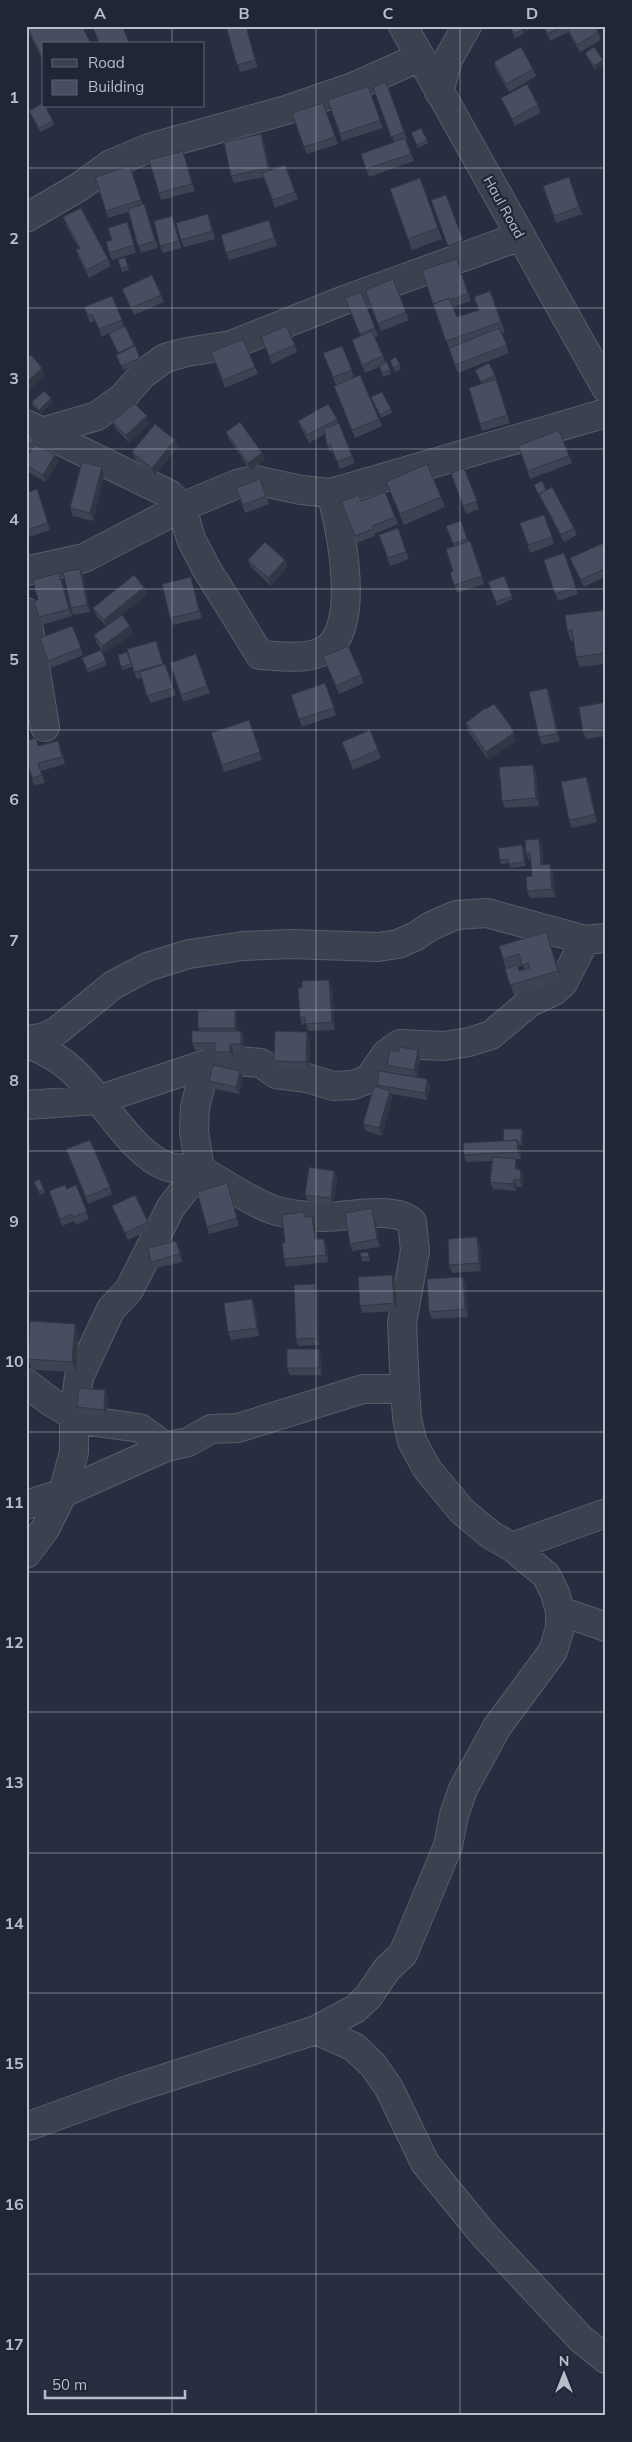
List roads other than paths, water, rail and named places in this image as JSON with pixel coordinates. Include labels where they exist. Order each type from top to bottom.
[{"type":"street","name":"Haul Road","points":[[403,26],[606,388]]},
{"type":"street","points":[[440,92],[448,59],[467,26]]},
{"type":"street","points":[[26,218],[79,187],[111,164],[149,148],[286,110],[353,87],[420,57]]},
{"type":"street","points":[[34,428],[97,416],[123,397],[143,374],[165,358],[187,352],[231,346],[347,299],[521,236]]},
{"type":"street","points":[[26,571],[84,558],[182,507],[237,484],[255,480],[301,490],[331,493],[606,413]]},
{"type":"street","points":[[34,428],[153,485],[169,494],[182,507],[191,539],[206,568],[260,655],[305,656],[322,652],[335,640],[342,625],[346,600],[340,526],[331,493]]},
{"type":"street","points":[[26,612],[44,728]]},
{"type":"street","points":[[26,1041],[42,1038],[57,1031],[113,984],[147,967],[189,954],[243,946],[291,944],[385,946],[398,944],[456,915],[487,913],[596,939],[563,983],[554,991],[529,1002],[491,1035],[469,1042],[444,1046],[400,1044],[386,1054],[369,1079],[353,1085],[333,1086],[307,1078],[276,1074],[261,1063],[225,1060],[206,1064],[98,1100],[26,1104]]},
{"type":"street","points":[[26,1041],[77,1074],[152,1159],[167,1166],[200,1170],[272,1210],[325,1217],[360,1213],[390,1214],[407,1217],[412,1222],[415,1251],[402,1323],[407,1418],[412,1441],[427,1469],[462,1511],[491,1535],[512,1547],[546,1575],[555,1593],[560,1612],[560,1628],[553,1651],[497,1728],[463,1789],[454,1815],[448,1846],[403,1954],[387,1969],[368,1997],[355,2009],[316,2030],[128,2090],[26,2127]]},
{"type":"street","points":[[26,1554],[44,1529],[63,1493],[74,1452],[74,1416],[79,1377],[111,1308],[129,1290],[171,1207],[200,1170],[194,1131],[195,1107],[206,1064]]},
{"type":"street","points":[[26,1383],[81,1420],[140,1428],[166,1446]]},
{"type":"street","points":[[26,1505],[63,1493],[166,1446],[188,1442],[212,1429],[238,1428],[363,1388],[405,1389]]},
{"type":"street","points":[[512,1547],[606,1513]]},
{"type":"street","points":[[560,1612],[606,1627]]},
{"type":"street","points":[[316,2030],[354,2047],[374,2065],[389,2088],[425,2163],[484,2235],[581,2339],[606,2359]]}]
